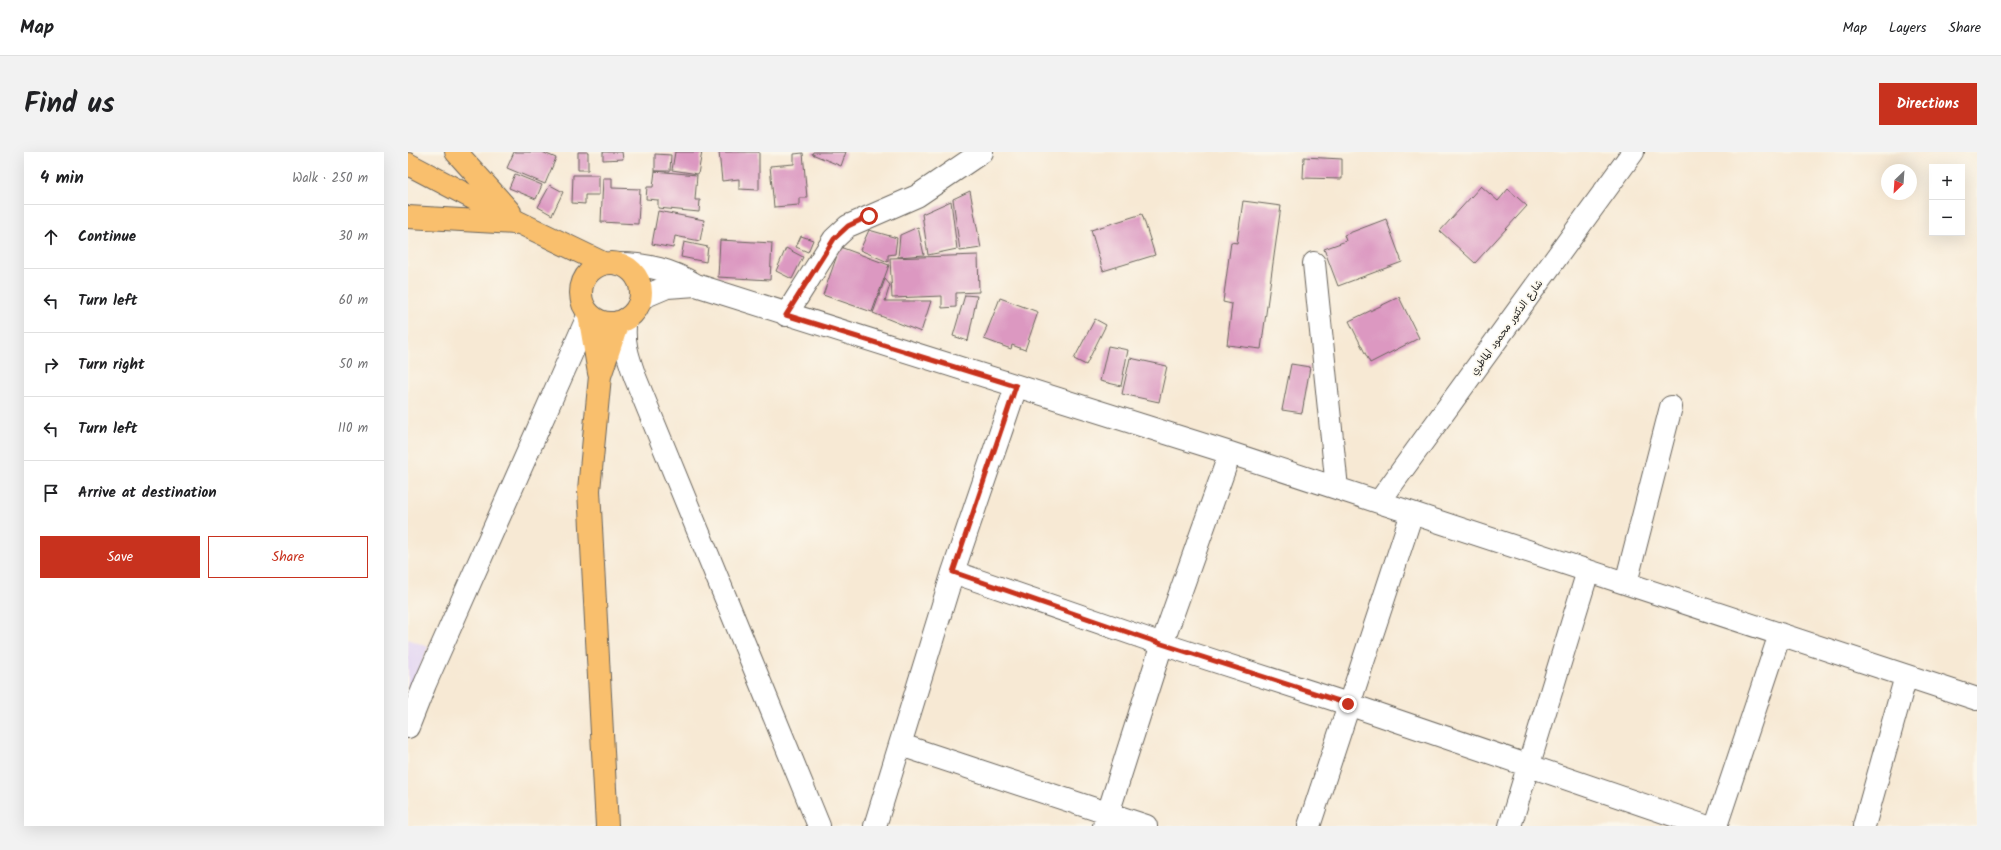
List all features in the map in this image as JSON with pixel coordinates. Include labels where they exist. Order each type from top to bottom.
[{"type":"main road","points":[[456,152],[520,223]]},
{"type":"main road","points":[[408,164],[520,223],[560,242],[611,263],[627,267],[639,280],[641,298],[638,306],[622,320],[600,376]]},
{"type":"main road","points":[[408,217],[520,223]]},
{"type":"main road","points":[[560,242],[582,282]]},
{"type":"main road","points":[[607,826],[590,490],[600,376],[590,314],[581,299],[582,282],[590,270],[611,263]]},
{"type":"main road","points":[[590,314],[608,323],[622,320]]},
{"type":"street","points":[[786,315],[834,239],[848,226],[917,196],[982,152]]},
{"type":"street","name":"شارع الدكتور محمود الماطري","points":[[1379,502],[1633,152]]},
{"type":"street","points":[[611,263],[639,264],[659,267],[678,274],[696,286],[1230,453],[1977,699]]},
{"type":"street","points":[[1314,263],[1337,488]]},
{"type":"street","points":[[641,298],[667,287],[696,286]]},
{"type":"street","points":[[408,727],[425,684],[590,314]]},
{"type":"street","points":[[622,320],[626,351],[635,377],[819,826]]},
{"type":"street","points":[[876,826],[953,572],[1016,386]]},
{"type":"street","points":[[1626,583],[1672,406]]},
{"type":"street","points":[[1106,820],[1162,644],[1230,453]]},
{"type":"street","points":[[1309,826],[1412,513]]},
{"type":"street","points":[[1510,826],[1530,766],[1588,571]]},
{"type":"street","points":[[953,572],[1162,644],[1348,704],[1705,826]]},
{"type":"street","points":[[1716,826],[1780,634]]},
{"type":"street","points":[[1864,826],[1906,676]]},
{"type":"street","points":[[901,745],[1106,820],[1146,826]]},
{"type":"shaded area","points":[[408,639],[428,647],[408,698]]},
{"type":"building","points":[[514,152],[542,152],[556,158],[545,184],[507,168]]},
{"type":"building","points":[[578,152],[588,152],[588,170],[578,170]]},
{"type":"building","points":[[603,152],[622,152],[623,159],[603,160]]},
{"type":"building","points":[[675,152],[702,152],[698,174],[672,170]]},
{"type":"building","points":[[719,152],[759,152],[759,190],[739,189],[739,179],[722,181]]},
{"type":"building","points":[[813,152],[846,152],[841,166],[812,154]]},
{"type":"building","points":[[803,153],[807,198],[799,198],[799,205],[774,207],[770,166],[794,164],[794,154]]},
{"type":"building","points":[[655,154],[671,155],[670,171],[655,171]]},
{"type":"building","points":[[1304,157],[1342,159],[1342,179],[1303,178]]},
{"type":"building","points":[[655,171],[697,175],[695,200],[700,200],[699,212],[658,208],[658,200],[646,199],[647,187],[653,187]]},
{"type":"building","points":[[515,174],[542,185],[536,199],[509,188]]},
{"type":"building","points":[[573,175],[599,175],[599,195],[585,195],[585,204],[572,203]]},
{"type":"building","points":[[603,178],[612,178],[612,188],[640,189],[638,224],[601,222]]},
{"type":"building","points":[[550,185],[563,192],[552,215],[538,207]]},
{"type":"building","points":[[1481,186],[1498,201],[1508,189],[1527,206],[1475,263],[1440,231]]},
{"type":"building","points":[[970,191],[981,248],[960,251],[953,199]]},
{"type":"building","points":[[951,201],[957,249],[928,255],[922,214]]},
{"type":"building","points":[[1243,201],[1281,206],[1261,349],[1227,345],[1232,304],[1223,302],[1231,242],[1237,243]]},
{"type":"building","points":[[658,211],[704,220],[700,241],[675,236],[673,248],[652,244]]},
{"type":"building","points":[[1142,214],[1155,255],[1103,271],[1091,230]]},
{"type":"building","points":[[1386,219],[1402,262],[1338,286],[1324,249],[1346,241],[1344,235]]},
{"type":"building","points":[[918,227],[924,255],[898,257],[900,235]]},
{"type":"building","points":[[869,230],[897,238],[895,254],[888,255],[888,262],[860,250]]},
{"type":"building","points":[[801,236],[813,240],[808,252],[796,247]]},
{"type":"building","points":[[720,240],[772,243],[770,280],[718,277]]},
{"type":"building","points":[[684,242],[708,247],[706,262],[681,257]]},
{"type":"building","points":[[840,247],[889,265],[872,312],[823,295]]},
{"type":"building","points":[[786,248],[803,257],[792,279],[776,271]]},
{"type":"building","points":[[978,255],[979,292],[956,293],[956,307],[942,308],[942,296],[892,298],[890,258]]},
{"type":"building","points":[[885,279],[890,285],[885,301],[931,301],[921,332],[873,313]]},
{"type":"building","points":[[965,295],[977,296],[968,341],[953,336]]},
{"type":"building","points":[[1399,297],[1419,338],[1370,363],[1349,321]]},
{"type":"building","points":[[1000,298],[1038,312],[1025,350],[1012,345],[1011,349],[984,339]]},
{"type":"building","points":[[1095,319],[1106,325],[1086,365],[1074,359]]},
{"type":"building","points":[[1108,346],[1128,350],[1121,386],[1100,381]]},
{"type":"building","points":[[1130,358],[1167,366],[1159,402],[1122,394]]},
{"type":"building","points":[[1291,364],[1310,367],[1302,413],[1282,410]]},
{"type":"route","points":[[869,216],[848,226],[834,239],[786,315],[1016,386],[953,572],[1162,644],[1348,704]]}]
